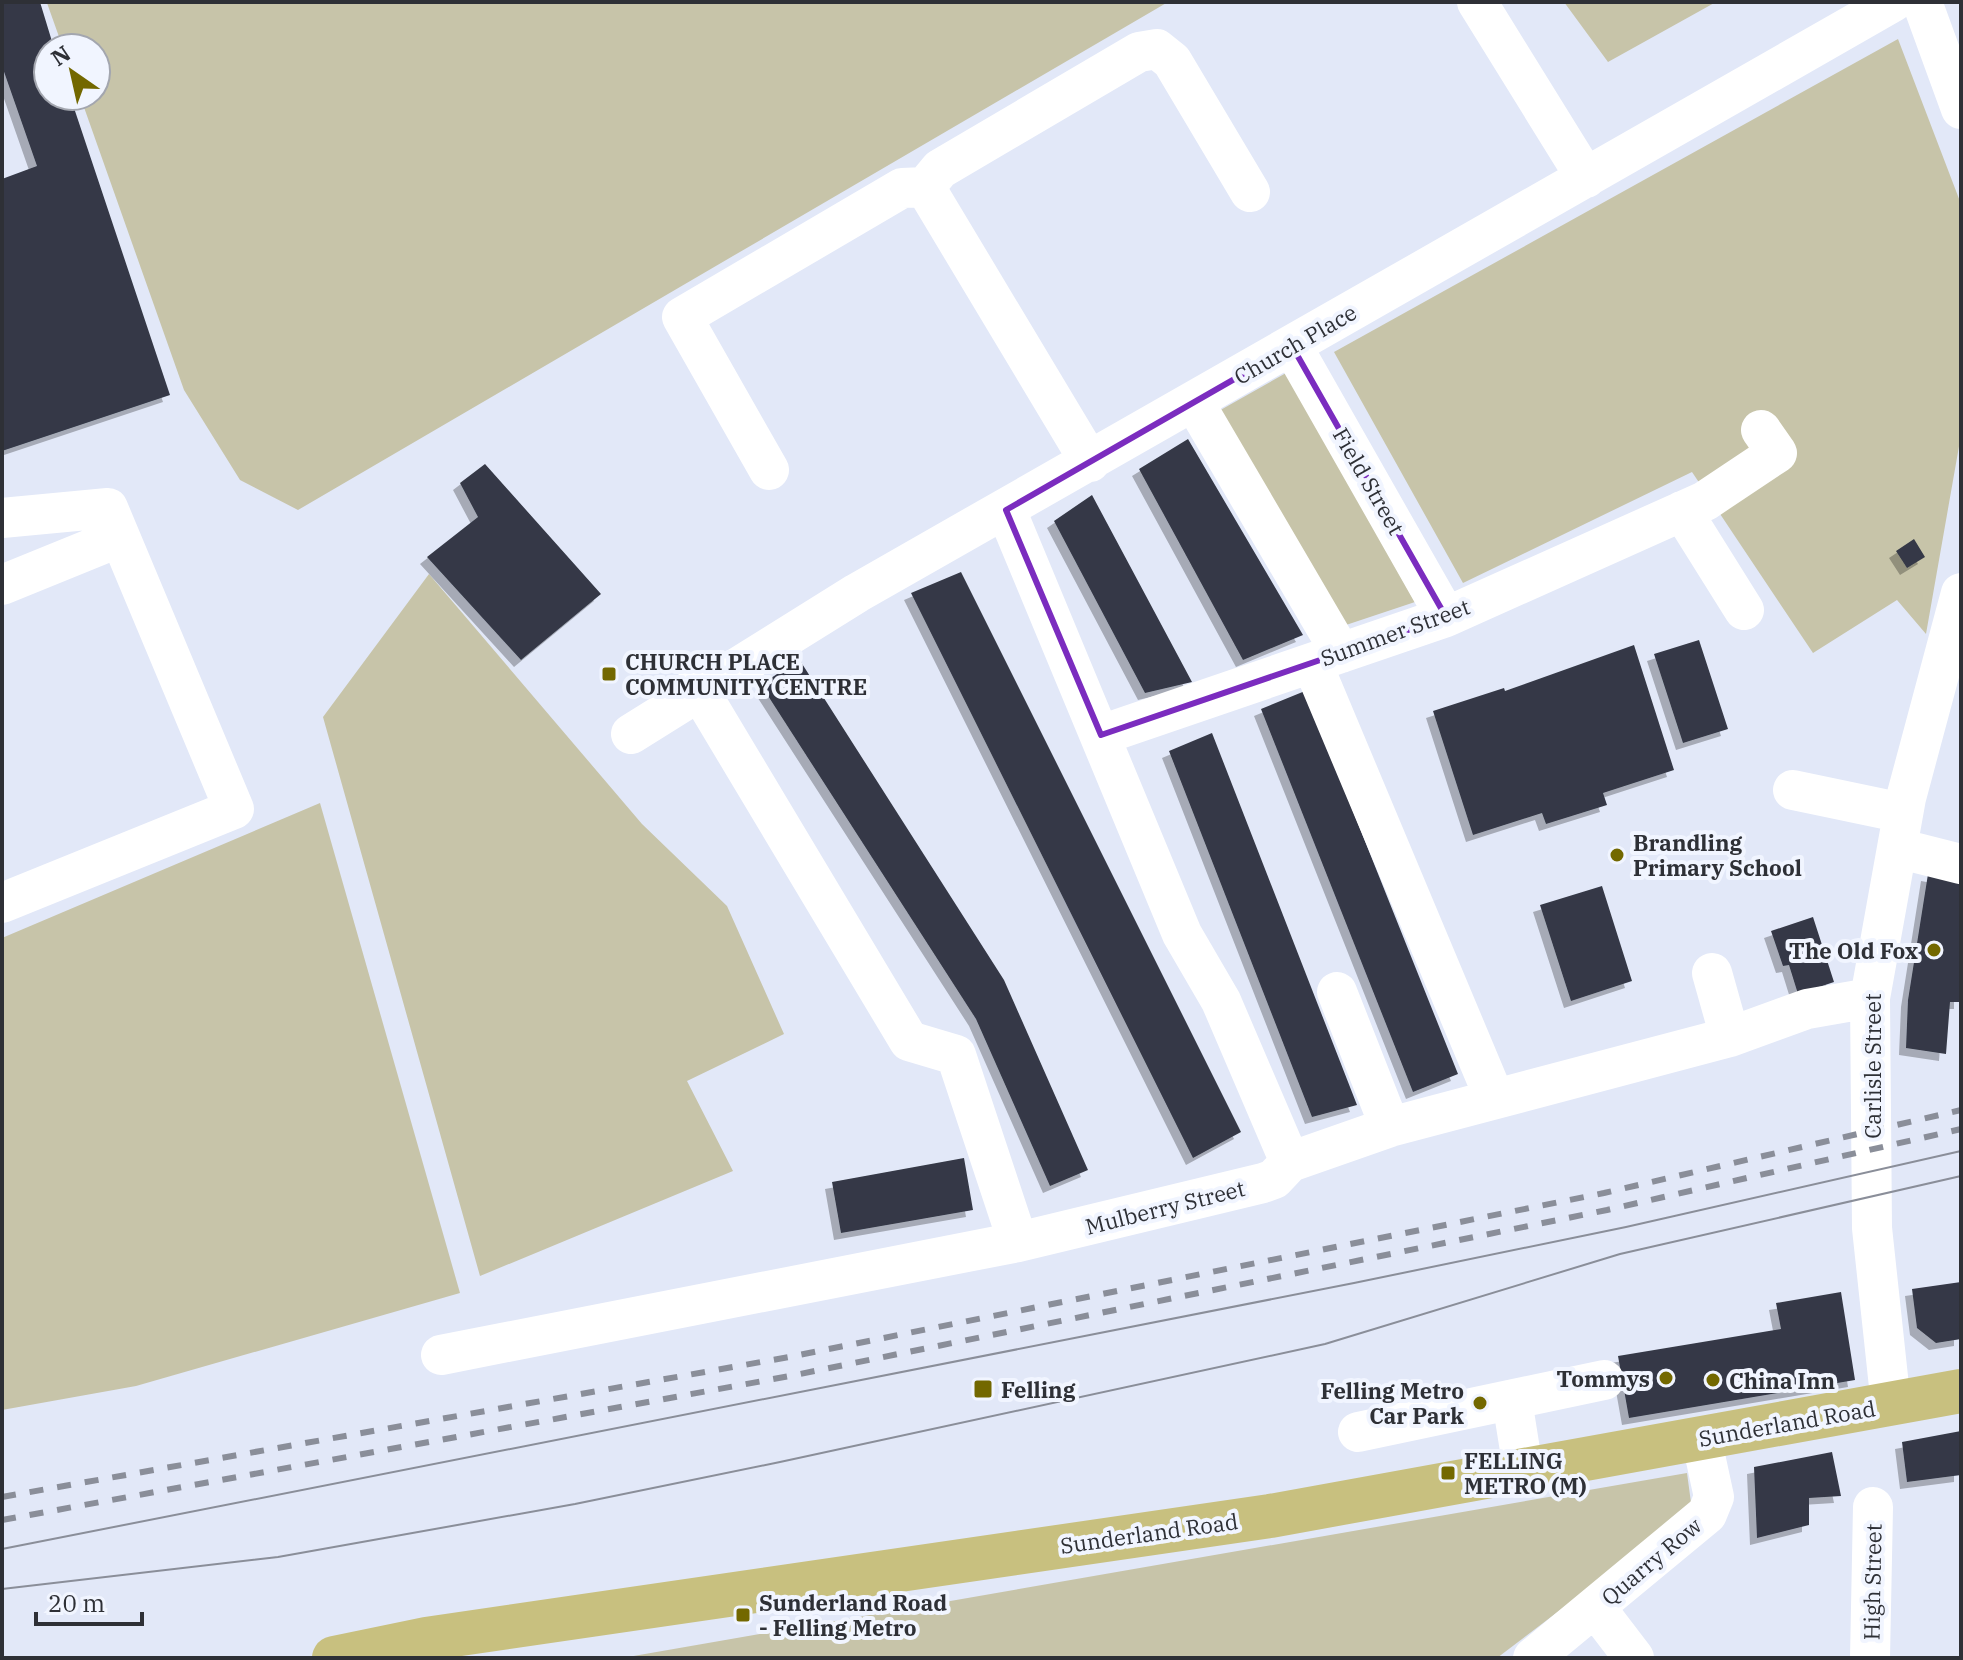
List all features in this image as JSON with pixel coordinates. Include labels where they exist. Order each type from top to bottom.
[{"type":"main road","name":"Sunderland Road","points":[[334,1658],[442,1636],[1270,1516],[1961,1391]]},
{"type":"street","points":[[1477,2],[1586,178]]},
{"type":"street","name":"Church Place","points":[[631,734],[699,686],[857,593],[1893,2]]},
{"type":"street","points":[[1922,2],[1961,109]]},
{"type":"street","points":[[769,470],[682,317],[902,188],[925,187],[940,169],[1139,52],[1157,49],[1172,61],[1250,192]]},
{"type":"street","points":[[925,187],[1090,462]]},
{"type":"street","name":"Field Street","points":[[1292,346],[1446,617]]},
{"type":"street","points":[[1194,402],[1326,658],[1494,1097]]},
{"type":"street","name":"Summer Street","points":[[1101,735],[1446,617],[1705,501],[1777,453],[1761,430]]},
{"type":"street","points":[[2,518],[108,508],[234,809],[2,903]]},
{"type":"street","points":[[1006,510],[1182,934],[1221,1001],[1290,1162]]},
{"type":"street","points":[[1682,511],[1744,610]]},
{"type":"street","points":[[2,585],[120,537]]},
{"type":"street","name":"Carlisle Street","points":[[1891,1405],[1872,1228],[1870,998],[1900,830],[1949,682],[1961,593]]},
{"type":"street","points":[[699,686],[909,1041],[956,1055],[1018,1242]]},
{"type":"street","points":[[1793,790],[1900,830],[1961,864]]},
{"type":"street","points":[[1712,973],[1730,1037]]},
{"type":"street","points":[[1337,992],[1390,1127]]},
{"type":"street","name":"Mulberry Street","points":[[441,1355],[1018,1242],[1263,1183],[1274,1179],[1290,1162],[1390,1127],[1730,1037],[1807,1009],[1870,998]]},
{"type":"street","points":[[1358,1432],[1604,1380]]},
{"type":"street","points":[[1512,1400],[1523,1469]]},
{"type":"street","name":"Quarry Row","points":[[1533,1658],[1707,1514],[1714,1497],[1701,1437]]},
{"type":"street","name":"High Street","points":[[1870,1658],[1873,1507]]},
{"type":"street","points":[[1595,1607],[1634,1658]]},
{"type":"highlighted area","points":[[1292,346],[1446,617],[1101,735],[1006,510]]},
{"type":"shaded area","points":[[1168,2],[298,510],[240,480],[184,390],[86,112],[112,112],[112,32],[57,32],[47,3]]},
{"type":"shaded area","points":[[1564,2],[1716,2],[1608,62]]},
{"type":"shaded area","points":[[1898,39],[1961,204],[1961,435],[1926,634],[1897,600],[1813,653],[1692,472],[1463,583],[1334,352]]},
{"type":"shaded area","points":[[1286,373],[1415,602],[1346,625],[1217,412]]},
{"type":"shaded area","points":[[429,574],[642,824],[727,906],[784,1034],[687,1081],[733,1171],[480,1276],[323,717]]},
{"type":"shaded area","points":[[320,803],[460,1293],[136,1386],[2,1410],[2,938]]},
{"type":"shaded area","points":[[1687,1473],[1692,1510],[1497,1658],[622,1658]]},
{"type":"building","points":[[2,2],[40,2],[49,32],[32,32],[32,112],[75,112],[170,395],[2,451],[2,179],[37,166],[2,66]]},
{"type":"building","points":[[1188,439],[1303,635],[1243,660],[1139,469]]},
{"type":"building","points":[[485,464],[601,594],[521,660],[427,557],[478,517],[460,483]]},
{"type":"building","points":[[1092,495],[1192,682],[1145,693],[1054,521]]},
{"type":"building","points":[[1914,539],[1925,557],[1907,568],[1896,551]]},
{"type":"building","points":[[961,572],[1241,1132],[1193,1158],[911,593]]},
{"type":"building","points":[[1699,640],[1728,729],[1683,743],[1654,654]]},
{"type":"building","points":[[1634,645],[1674,770],[1603,793],[1607,805],[1546,824],[1542,813],[1473,835],[1433,711],[1504,688],[1505,691]]},
{"type":"building","points":[[799,659],[1004,980],[1088,1170],[1050,1186],[976,1019],[761,685]]},
{"type":"building","points":[[1305,691],[1458,1074],[1413,1092],[1261,709]]},
{"type":"building","points":[[1212,733],[1357,1105],[1312,1117],[1169,751]]},
{"type":"building","points":[[1928,874],[1961,880],[1961,1002],[1950,1002],[1946,1054],[1906,1048],[1908,1000]]},
{"type":"building","points":[[1602,886],[1632,981],[1571,1001],[1540,905]]},
{"type":"building","points":[[1813,917],[1834,982],[1798,994],[1789,965],[1783,966],[1771,931]]},
{"type":"building","points":[[964,1158],[973,1210],[841,1233],[832,1182]]},
{"type":"building","points":[[1961,1282],[1961,1339],[1936,1343],[1917,1328],[1912,1289]]},
{"type":"building","points":[[1841,1292],[1855,1380],[1629,1418],[1618,1356],[1781,1329],[1776,1303]]},
{"type":"building","points":[[1961,1431],[1961,1475],[1907,1482],[1902,1442]]},
{"type":"building","points":[[1832,1452],[1841,1496],[1809,1498],[1809,1525],[1757,1538],[1754,1467]]},
{"type":"tram line","points":[[2,1549],[1354,1283],[1626,1227],[1961,1151]]},
{"type":"tram line","points":[[2,1589],[278,1557],[575,1504],[780,1462],[1325,1344],[1620,1254],[1961,1176]]},
{"type":"railway","points":[[2,1497],[789,1357],[1604,1193],[1961,1110]]},
{"type":"railway","points":[[2,1520],[790,1376],[1607,1210],[1961,1129]]},
{"type":"place","name":"CHURCH PLACE COMMUNITY CENTRE","points":[[609,674]]},
{"type":"place","name":"Brandling Primary School","points":[[1617,855]]},
{"type":"place","name":"The Old Fox","points":[[1934,950]]},
{"type":"place","name":"Tommys","points":[[1666,1378]]},
{"type":"place","name":"China Inn","points":[[1713,1380]]},
{"type":"place","name":"Felling","points":[[983,1389]]},
{"type":"place","name":"Felling Metro Car Park","points":[[1480,1403]]},
{"type":"place","name":"FELLING METRO (M)","points":[[1448,1473]]},
{"type":"place","name":"Sunderland Road - Felling Metro","points":[[743,1615]]}]
